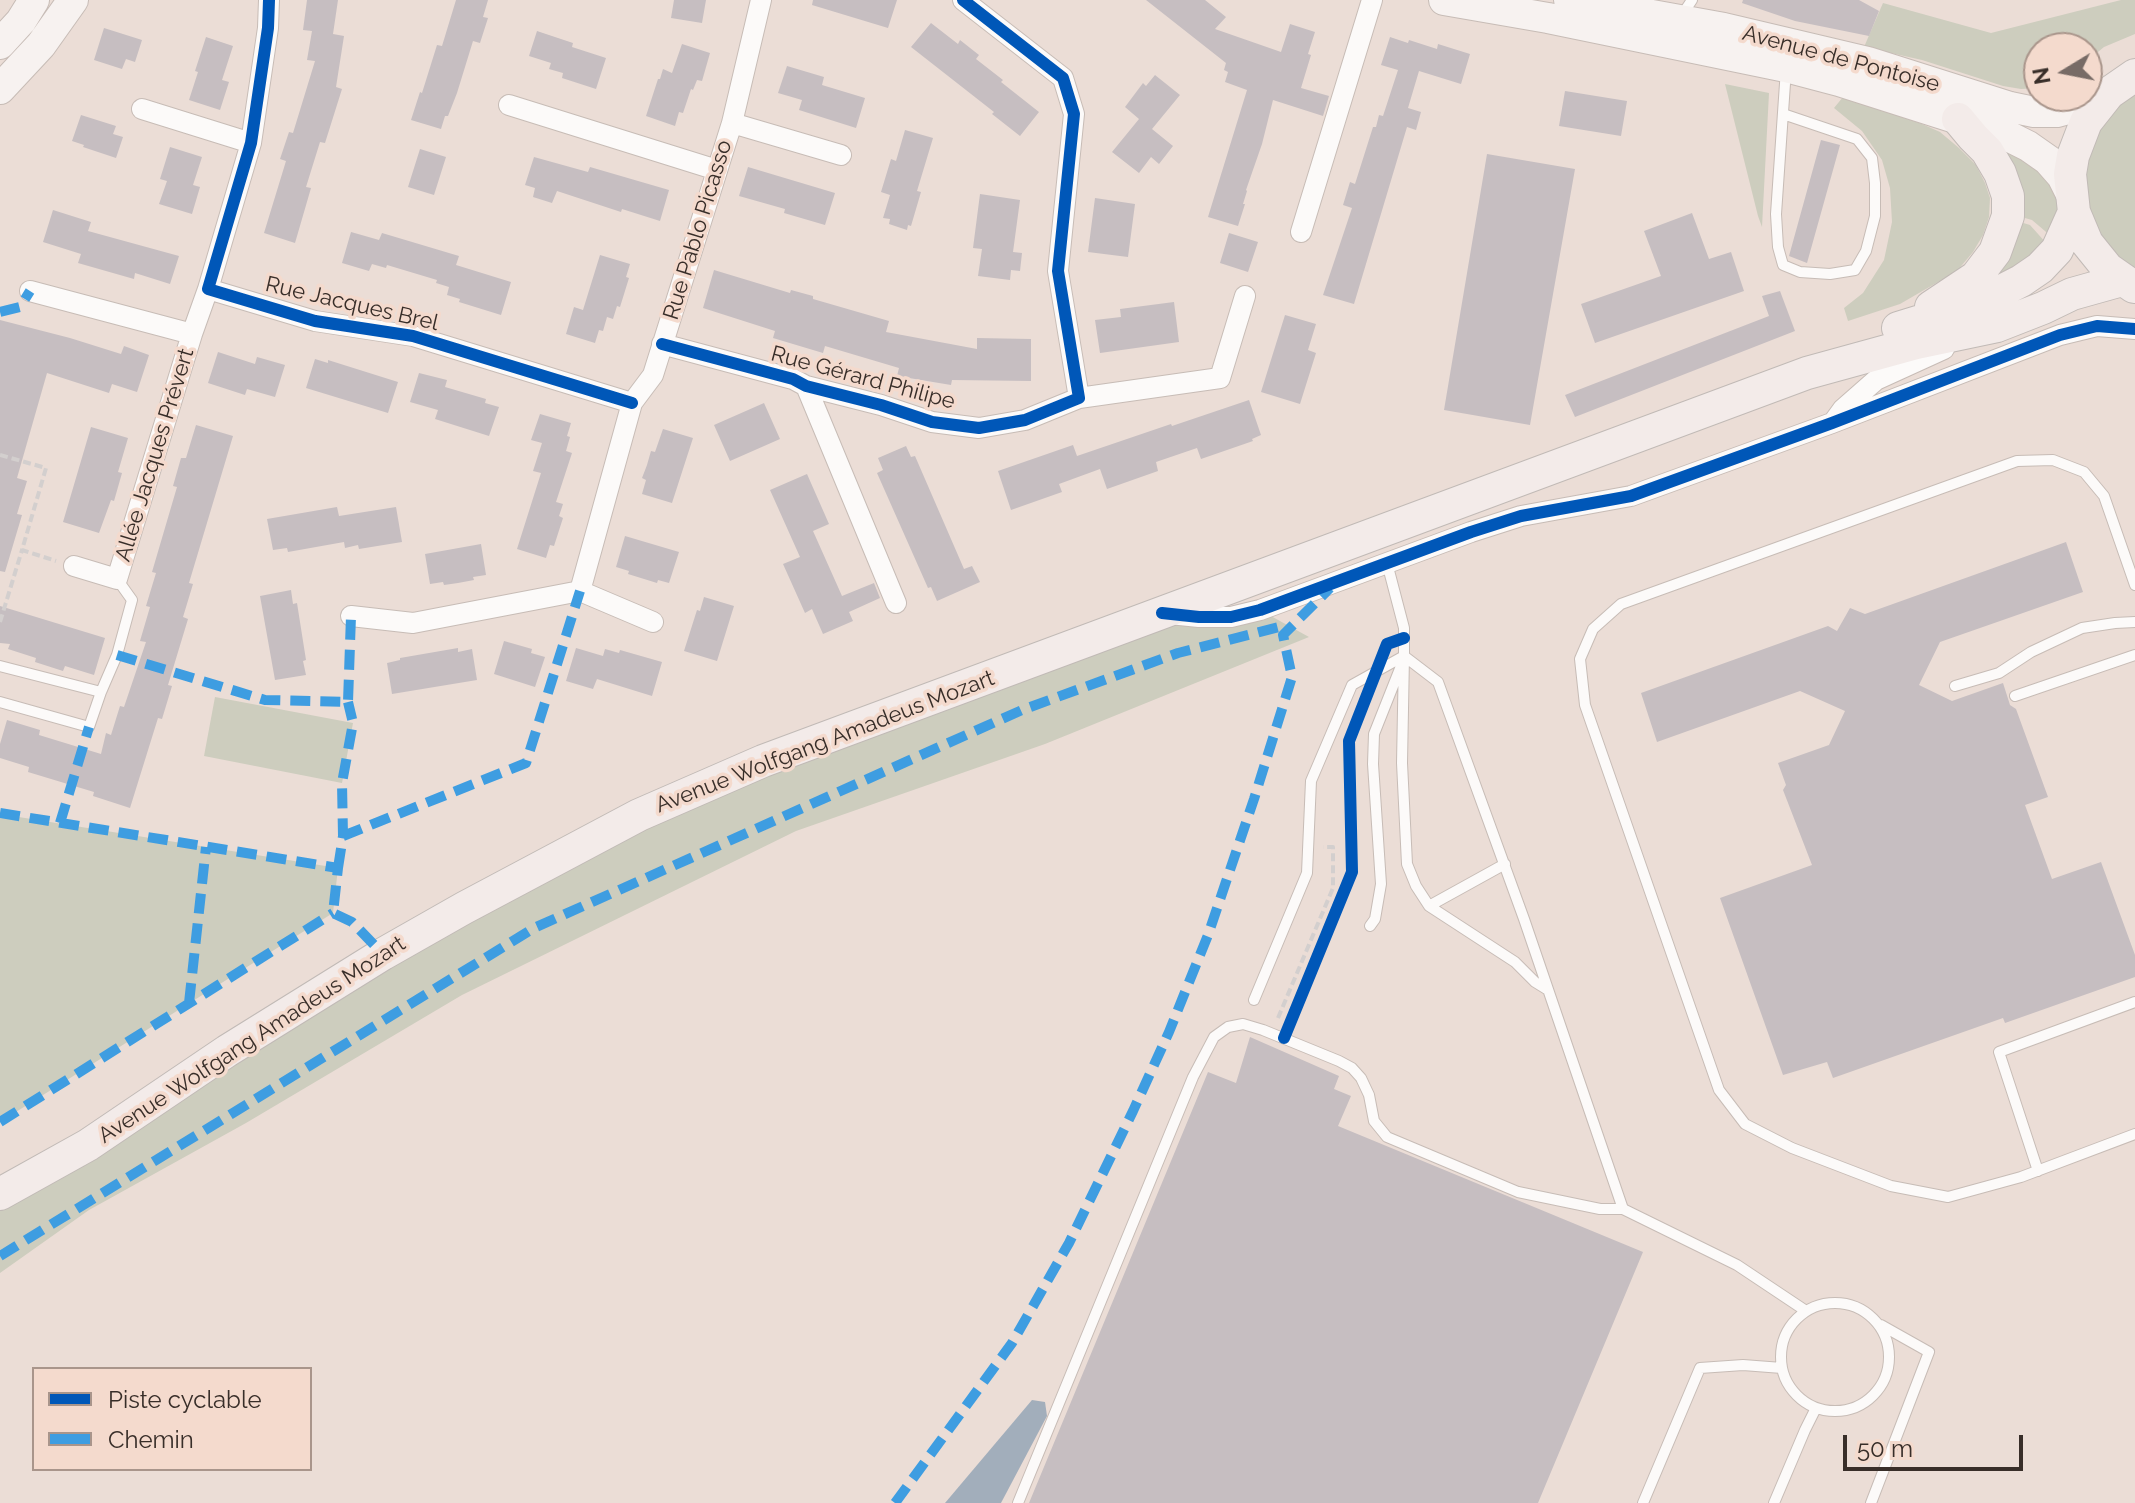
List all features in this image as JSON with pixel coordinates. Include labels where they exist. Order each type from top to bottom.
[{"type":"main road","points":[[2128,284],[2108,269],[2087,243],[2072,202],[2071,165],[2086,122],[2109,93],[2135,75]]},
{"type":"main road","points":[[1807,373],[1900,327],[1976,277],[1995,252],[2008,216],[2008,196],[2000,173],[1987,151],[1958,119]]},
{"type":"main road","points":[[1900,327],[1976,304],[2040,268],[2057,250],[2072,202]]},
{"type":"main road","points":[[1807,373],[2017,319],[2083,289],[2128,284]]},
{"type":"main road","name":"Avenue Wolfgang Amadeus Mozart","points":[[0,1194],[88,1145],[227,1051],[383,954],[639,815],[763,761],[1807,373]]},
{"type":"street","points":[[0,44],[21,21],[34,0]]},
{"type":"street","points":[[0,89],[41,45],[73,0]]},
{"type":"street","points":[[208,289],[251,143],[268,28],[269,0]]},
{"type":"street","name":"Rue Pablo Picasso","points":[[580,591],[632,403],[653,375],[732,123],[761,0]]},
{"type":"street","points":[[963,0],[1063,78],[1074,114],[1058,271],[1079,398]]},
{"type":"street","points":[[1301,232],[1372,0]]},
{"type":"street","points":[[1444,0],[1548,18],[1684,19]]},
{"type":"street","name":"Avenue de Pontoise","points":[[1569,0],[1684,19],[1868,62],[2034,112],[2057,112],[2109,93]]},
{"type":"street","name":"Avenue de Pontoise","points":[[1684,19],[1786,67],[2002,133],[2028,146],[2055,167],[2072,202]]},
{"type":"street","points":[[509,105],[717,170]]},
{"type":"street","points":[[142,109],[251,143]]},
{"type":"street","points":[[732,123],[841,155]]},
{"type":"street","name":"Allée Jacques Prévert","points":[[74,566],[117,579],[208,289]]},
{"type":"street","name":"Rue Jacques Brel","points":[[208,289],[315,321],[413,336],[632,403]]},
{"type":"street","points":[[30,291],[192,334]]},
{"type":"street","name":"Rue Gérard Philipe","points":[[662,344],[793,379],[806,386],[932,422],[979,428],[1025,420],[1079,398],[1220,378],[1245,296]]},
{"type":"street","points":[[1162,613],[1231,617],[1260,610],[1521,516],[1631,496],[2086,327],[2135,329]]},
{"type":"street","points":[[1832,423],[1876,380],[1980,329]]},
{"type":"street","points":[[806,386],[896,603]]},
{"type":"street","points":[[351,616],[413,623],[580,591],[653,622]]},
{"type":"lane","points":[[1783,114],[1857,139],[1872,158],[1875,216],[1866,251],[1855,270],[1830,274],[1800,272],[1783,265],[1778,247],[1776,214],[1786,67]]},
{"type":"lane","points":[[2135,585],[2104,496],[2084,472],[2053,460],[2017,461],[1621,604],[1593,629],[1580,659],[1585,705],[1719,1090],[1745,1124],[1792,1148],[1891,1186],[1948,1197],[2038,1171],[2135,1134]]},
{"type":"lane","points":[[1387,563],[1404,628],[1402,763],[1407,864],[1429,906],[1515,962],[1548,990]]},
{"type":"lane","points":[[0,702],[89,727],[117,655],[132,600],[117,579]]},
{"type":"lane","points":[[1955,686],[1999,673],[2031,652],[2082,628],[2135,622]]},
{"type":"lane","points":[[2015,696],[2135,655]]},
{"type":"lane","points":[[1254,1000],[1307,873],[1311,781],[1352,685],[1404,656]]},
{"type":"lane","points":[[1404,656],[1438,682],[1505,864],[1623,1209]]},
{"type":"lane","points":[[1370,926],[1375,919],[1381,884],[1374,734],[1404,656]]},
{"type":"lane","points":[[0,666],[101,692]]},
{"type":"lane","points":[[1429,906],[1505,864]]},
{"type":"lane","points":[[2038,1171],[1999,1052],[2135,1002]]},
{"type":"lane","points":[[1018,1503],[1193,1077],[1214,1037],[1228,1027],[1243,1024],[1263,1030],[1352,1068],[1369,1095],[1374,1121],[1387,1137],[1518,1192],[1600,1209],[1623,1209],[1737,1265],[1806,1311]]},
{"type":"lane","points":[[1871,1503],[1929,1352],[1879,1325],[1864,1311],[1845,1303],[1825,1304],[1806,1311],[1791,1326],[1782,1346],[1782,1368],[1789,1385],[1801,1399],[1816,1408],[1836,1412],[1855,1408],[1872,1397],[1884,1381],[1890,1362],[1888,1342],[1879,1325]]},
{"type":"lane","points":[[1643,1503],[1700,1368],[1743,1365],[1782,1368]]},
{"type":"lane","points":[[1774,1503],[1816,1408]]},
{"type":"path","points":[[0,455],[46,468],[0,622]]},
{"type":"path","points":[[22,550],[74,566]]},
{"type":"path","points":[[1263,1030],[1267,1018],[1277,1021],[1333,888],[1333,847],[1309,847]]},
{"type":"path","points":[[1284,1038],[1346,886]]},
{"type":"shaded area","points":[[2121,0],[2135,0],[2135,34],[2103,48],[2103,32],[2023,32],[2023,89],[1864,47],[1883,3],[1991,33]]},
{"type":"shaded area","points":[[1725,84],[1769,93],[1762,227],[1758,216]]},
{"type":"shaded area","points":[[2135,91],[2135,272],[2110,251],[2091,222],[2084,170],[2093,137],[2126,97]]},
{"type":"shaded area","points":[[1843,97],[1940,132],[1976,165],[1990,198],[1989,217],[1983,235],[1957,271],[1900,304],[1848,321],[1844,308],[1863,293],[1884,260],[1892,222],[1890,188],[1882,160],[1862,131],[1834,108]]},
{"type":"shaded area","points":[[2004,148],[2025,153],[2056,193],[2059,211],[2052,237],[2032,220],[2018,216]]},
{"type":"shaded area","points":[[2020,222],[2030,225],[2048,248],[1986,284]]},
{"type":"shaded area","points":[[1260,610],[1309,637],[1045,744],[796,831],[462,995],[246,1123],[89,1210],[0,1273],[0,1195],[639,815],[1162,613]]},
{"type":"shaded area","points":[[215,697],[353,723],[342,783],[204,756]]},
{"type":"shaded area","points":[[0,814],[338,868],[333,913],[0,1122]]},
{"type":"water","points":[[1032,1400],[1045,1402],[1047,1416],[1001,1503],[945,1503]]},
{"type":"building","points":[[307,0],[338,0],[333,34],[344,36],[336,87],[342,89],[325,143],[320,142],[306,187],[311,188],[295,243],[264,233],[286,161],[280,159],[289,132],[293,133],[315,61],[307,60],[312,31],[303,30]]},
{"type":"building","points":[[456,0],[488,0],[483,17],[488,18],[480,43],[473,41],[457,93],[441,129],[411,120],[437,45],[442,46]]},
{"type":"building","points":[[674,0],[706,0],[702,23],[671,18]]},
{"type":"building","points":[[813,0],[897,0],[888,28],[812,5]]},
{"type":"building","points":[[1146,0],[1205,0],[1226,17],[1215,29],[1281,52],[1290,24],[1315,32],[1301,88],[1329,96],[1323,116],[1273,100],[1238,226],[1208,217],[1247,90],[1225,82],[1228,72],[1224,70],[1226,63]]},
{"type":"building","points":[[1743,0],[1859,0],[1879,11],[1869,36],[1795,21],[1742,3]]},
{"type":"building","points":[[931,23],[958,44],[960,40],[979,55],[976,59],[1039,112],[1020,136],[911,47]]},
{"type":"building","points":[[104,28],[142,40],[135,62],[126,59],[122,69],[94,60]]},
{"type":"building","points":[[537,31],[606,58],[596,89],[562,78],[563,73],[549,69],[551,63],[529,56]]},
{"type":"building","points":[[206,37],[233,46],[222,80],[229,82],[220,110],[189,100]]},
{"type":"building","points":[[1390,37],[1437,49],[1438,44],[1470,54],[1461,84],[1419,71],[1408,108],[1421,112],[1416,130],[1407,127],[1354,304],[1323,295],[1352,208],[1343,205],[1350,182],[1355,184],[1373,127],[1376,127],[1379,115],[1383,116],[1398,70],[1381,65]]},
{"type":"building","points":[[682,44],[710,53],[702,81],[697,80],[691,89],[675,126],[646,116],[663,69],[672,73]]},
{"type":"building","points":[[787,66],[824,77],[822,85],[865,98],[856,128],[799,110],[802,100],[778,93]]},
{"type":"building","points":[[1155,75],[1180,95],[1152,129],[1173,146],[1159,164],[1151,157],[1139,173],[1112,152],[1139,119],[1125,107],[1143,83],[1146,86]]},
{"type":"building","points":[[1565,91],[1627,101],[1621,136],[1559,126]]},
{"type":"building","points":[[81,115],[116,126],[113,134],[123,137],[116,158],[72,141]]},
{"type":"building","points":[[905,130],[933,138],[917,191],[921,192],[907,230],[889,224],[890,219],[883,218],[890,195],[881,192],[891,159],[896,161]]},
{"type":"building","points":[[1821,140],[1840,145],[1807,263],[1789,256]]},
{"type":"building","points":[[170,147],[202,157],[193,185],[200,187],[192,214],[159,204],[167,181],[160,179]]},
{"type":"building","points":[[420,149],[446,157],[434,195],[408,187]]},
{"type":"building","points":[[1487,154],[1575,169],[1530,425],[1444,410]]},
{"type":"building","points":[[534,157],[588,172],[590,167],[669,190],[660,221],[557,191],[552,203],[533,197],[535,188],[525,185]]},
{"type":"building","points":[[748,167],[835,193],[825,225],[739,196]]},
{"type":"building","points":[[980,194],[1020,200],[1013,252],[1022,253],[1020,271],[1011,270],[1010,280],[978,276],[982,249],[973,248]]},
{"type":"building","points":[[1095,198],[1135,204],[1128,257],[1088,252]]},
{"type":"building","points":[[53,210],[91,222],[88,231],[179,256],[170,284],[135,273],[134,279],[78,263],[81,254],[43,242]]},
{"type":"building","points":[[1692,213],[1709,259],[1731,252],[1744,291],[1595,343],[1581,304],[1661,276],[1644,231]]},
{"type":"building","points":[[351,232],[379,240],[382,233],[459,256],[456,265],[511,282],[501,315],[459,302],[460,299],[447,295],[449,287],[436,283],[437,280],[387,265],[386,268],[372,264],[369,271],[342,263]]},
{"type":"building","points":[[1229,233],[1258,242],[1248,272],[1220,263]]},
{"type":"building","points":[[600,255],[630,264],[620,307],[617,306],[613,319],[607,317],[595,343],[566,334],[574,307],[583,310]]},
{"type":"building","points":[[714,270],[790,293],[791,290],[813,296],[813,299],[889,321],[886,332],[977,349],[977,338],[1031,339],[1031,381],[952,380],[951,385],[897,376],[899,368],[825,346],[823,353],[773,338],[775,331],[703,308]]},
{"type":"building","points":[[1780,291],[1795,331],[1575,417],[1565,395],[1769,316],[1762,296]]},
{"type":"building","points":[[1174,302],[1179,342],[1100,353],[1095,320],[1121,317],[1120,309]]},
{"type":"building","points":[[1285,315],[1316,324],[1308,350],[1316,353],[1300,404],[1261,392]]},
{"type":"building","points":[[0,320],[121,354],[124,346],[149,355],[137,392],[112,384],[109,393],[47,373],[17,478],[27,481],[17,514],[22,515],[5,572],[0,571]]},
{"type":"building","points":[[218,352],[255,364],[257,357],[285,365],[275,397],[247,389],[245,395],[208,383]]},
{"type":"building","points":[[315,359],[328,363],[328,360],[398,382],[388,413],[306,388]]},
{"type":"building","points":[[419,373],[447,380],[445,387],[486,399],[485,403],[499,407],[489,436],[435,419],[438,410],[410,402]]},
{"type":"building","points":[[1249,400],[1261,435],[1253,441],[1201,459],[1197,448],[1156,462],[1158,471],[1107,489],[1100,469],[1059,484],[1062,492],[1011,510],[998,471],[1073,445],[1077,456]]},
{"type":"building","points":[[764,403],[780,439],[730,461],[714,425]]},
{"type":"building","points":[[540,414],[571,423],[566,451],[572,453],[556,502],[563,504],[559,516],[563,518],[554,546],[550,545],[546,558],[517,549],[541,473],[533,471],[542,443],[531,440]]},
{"type":"building","points":[[196,425],[233,436],[189,583],[193,584],[183,617],[188,619],[168,685],[172,686],[162,719],[158,718],[130,808],[93,796],[94,792],[28,772],[29,767],[0,758],[0,744],[7,720],[40,730],[39,735],[101,754],[106,733],[111,735],[120,706],[124,707],[146,642],[140,641],[156,573],[152,572],[177,487],[173,486],[181,458],[186,458]]},
{"type":"building","points":[[91,427],[128,438],[114,501],[111,500],[99,533],[63,522]]},
{"type":"building","points":[[663,429],[693,438],[672,503],[642,494],[646,480],[642,478]]},
{"type":"building","points":[[906,446],[911,457],[915,456],[964,569],[972,566],[980,582],[937,601],[931,587],[928,588],[877,473],[883,470],[878,458]]},
{"type":"building","points":[[807,474],[829,524],[813,531],[842,596],[874,583],[880,598],[849,612],[853,621],[823,634],[812,609],[805,613],[783,564],[800,557],[770,490]]},
{"type":"building","points":[[337,507],[339,516],[396,507],[402,542],[359,549],[358,545],[345,548],[344,542],[288,552],[287,548],[273,550],[267,519]]},
{"type":"building","points":[[625,536],[679,552],[669,583],[658,580],[657,583],[616,567]]},
{"type":"building","points":[[2066,542],[2083,592],[1940,642],[1919,685],[1952,701],[2003,683],[2010,705],[2016,709],[2048,797],[2025,805],[2052,879],[2101,862],[2135,955],[2135,977],[2005,1023],[2003,1018],[1833,1078],[1827,1062],[1783,1075],[1720,898],[1812,865],[1783,790],[1786,785],[1778,763],[1829,745],[1845,711],[1800,691],[1657,742],[1641,693],[1828,626],[1837,631],[1850,608],[1865,614]]},
{"type":"building","points":[[481,544],[486,575],[458,583],[430,584],[425,554]]},
{"type":"building","points":[[291,590],[293,604],[297,603],[306,675],[275,680],[260,596]]},
{"type":"building","points":[[704,597],[734,606],[717,661],[684,651]]},
{"type":"building","points":[[0,606],[105,638],[94,675],[65,666],[63,671],[8,649],[10,644],[0,643]]},
{"type":"building","points":[[504,641],[532,649],[531,653],[545,657],[535,687],[494,674]]},
{"type":"building","points":[[458,648],[458,652],[472,649],[477,680],[392,694],[387,663]]},
{"type":"building","points":[[576,648],[603,656],[605,649],[619,653],[620,650],[662,662],[652,696],[597,679],[593,689],[566,681]]},
{"type":"building","points":[[1250,1037],[1339,1076],[1334,1089],[1351,1096],[1338,1126],[1643,1252],[1538,1503],[1029,1503],[1208,1072],[1236,1083]]},
{"type":"marked path","points":[[0,312],[20,307],[30,291]]},
{"type":"marked path","points":[[895,1503],[1012,1343],[1069,1243],[1133,1111],[1208,935],[1254,799],[1292,677],[1283,635],[1330,588]]},
{"type":"marked path","points":[[343,836],[526,763],[580,591]]},
{"type":"marked path","points":[[117,655],[265,700],[348,702],[351,616]]},
{"type":"marked path","points":[[0,1256],[534,928],[1022,710],[1178,653],[1279,627],[1283,635]]},
{"type":"marked path","points":[[338,868],[343,836],[342,783],[353,723],[348,702]]},
{"type":"marked path","points":[[60,823],[89,727]]},
{"type":"marked path","points":[[0,813],[338,868],[333,913],[352,922],[383,954]]},
{"type":"marked path","points":[[189,1003],[206,847]]},
{"type":"marked path","points":[[0,1122],[333,913]]},
{"type":"cycle path","points":[[269,0],[268,28],[251,143],[208,289],[315,321],[413,336],[632,403]]},
{"type":"cycle path","points":[[662,344],[793,379],[806,386],[932,422],[979,428],[1025,420],[1079,398],[1058,271],[1074,114],[1063,78],[963,0]]},
{"type":"cycle path","points":[[1162,613],[1231,617],[1260,610],[1521,516],[1631,496],[2060,335],[2097,326],[2135,329]]},
{"type":"cycle path","points":[[1284,1038],[1352,872],[1349,741],[1387,644],[1404,638]]}]
